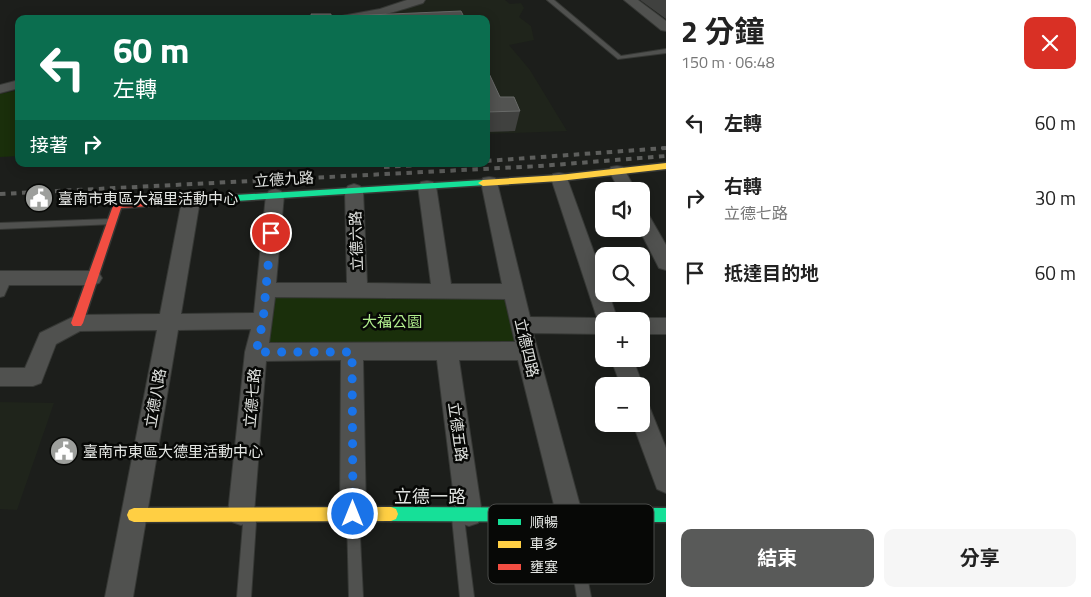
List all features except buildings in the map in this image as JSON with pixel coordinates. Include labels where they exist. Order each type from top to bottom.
[{"type":"street","points":[[367,15],[383,12],[419,0]]},
{"type":"street","points":[[630,0],[666,26]]},
{"type":"street","points":[[0,89],[15,85]]},
{"type":"street","name":"立德九路","points":[[76,322],[117,205],[559,178],[666,166]]},
{"type":"street","points":[[617,171],[623,182]]},
{"type":"street","points":[[559,178],[605,312]]},
{"type":"street","name":"立德四路","points":[[490,182],[527,350],[567,504]]},
{"type":"street","points":[[427,186],[442,291]]},
{"type":"street","name":"立德六路","points":[[354,190],[357,291]]},
{"type":"street","name":"立德七路","points":[[241,513],[256,352],[263,321],[275,195]]},
{"type":"street","name":"立德八路","points":[[119,597],[191,200]]},
{"type":"street","points":[[650,233],[666,263]]},
{"type":"street","points":[[2,283],[92,278]]},
{"type":"street","points":[[266,290],[514,292]]},
{"type":"street","points":[[0,377],[33,377],[48,339],[76,322],[263,321]]},
{"type":"street","points":[[522,325],[595,326]]},
{"type":"street","points":[[650,326],[666,326]]},
{"type":"street","points":[[256,352],[527,350]]},
{"type":"street","name":"立德五路","points":[[447,351],[463,514]]},
{"type":"street","points":[[352,352],[353,514]]},
{"type":"street","points":[[648,432],[666,481]]},
{"type":"street","name":"立德一路","points":[[134,515],[241,513],[488,514]]},
{"type":"lane","points":[[550,0],[620,58],[666,51]]},
{"type":"lane","points":[[0,226],[111,222]]},
{"type":"lane","points":[[241,513],[250,522],[244,597]]},
{"type":"lane","points":[[353,514],[356,597]]},
{"type":"lane","points":[[463,514],[467,597]]},
{"type":"lane","points":[[582,584],[584,597]]},
{"type":"shaded area","points":[[426,0],[505,0],[510,4],[521,3],[524,8],[519,17],[531,26],[534,40],[509,45],[530,70],[567,131],[490,134],[490,15],[375,15]]},
{"type":"shaded area","points":[[0,402],[54,403],[17,510],[0,509]]},
{"type":"green space","points":[[15,91],[15,156],[0,157],[0,94]]},
{"type":"green space","name":"大福公園","points":[[266,290],[514,292],[527,351],[256,352]]},
{"type":"railway","points":[[661,148],[666,148]]},
{"type":"railway","points":[[490,161],[666,148]]},
{"type":"railway","points":[[0,194],[540,166],[666,156]]},
{"type":"traffic: fast","points":[[219,199],[483,183]]},
{"type":"traffic: fast","points":[[391,514],[488,514]]},
{"type":"traffic: fast","points":[[654,515],[666,515]]},
{"type":"traffic: slow","points":[[483,183],[559,178],[666,166]]},
{"type":"traffic: slow","points":[[134,515],[391,514]]},
{"type":"traffic: jam","points":[[77,323],[117,205],[219,199]]},
{"type":"place","name":"臺南市東區大福里活動中心","points":[[39,198]]},
{"type":"place","name":"臺南市東區大德里活動中心","points":[[64,451]]},
{"type":"route","points":[[271,233],[263,321],[256,352],[352,352],[353,514]]}]
